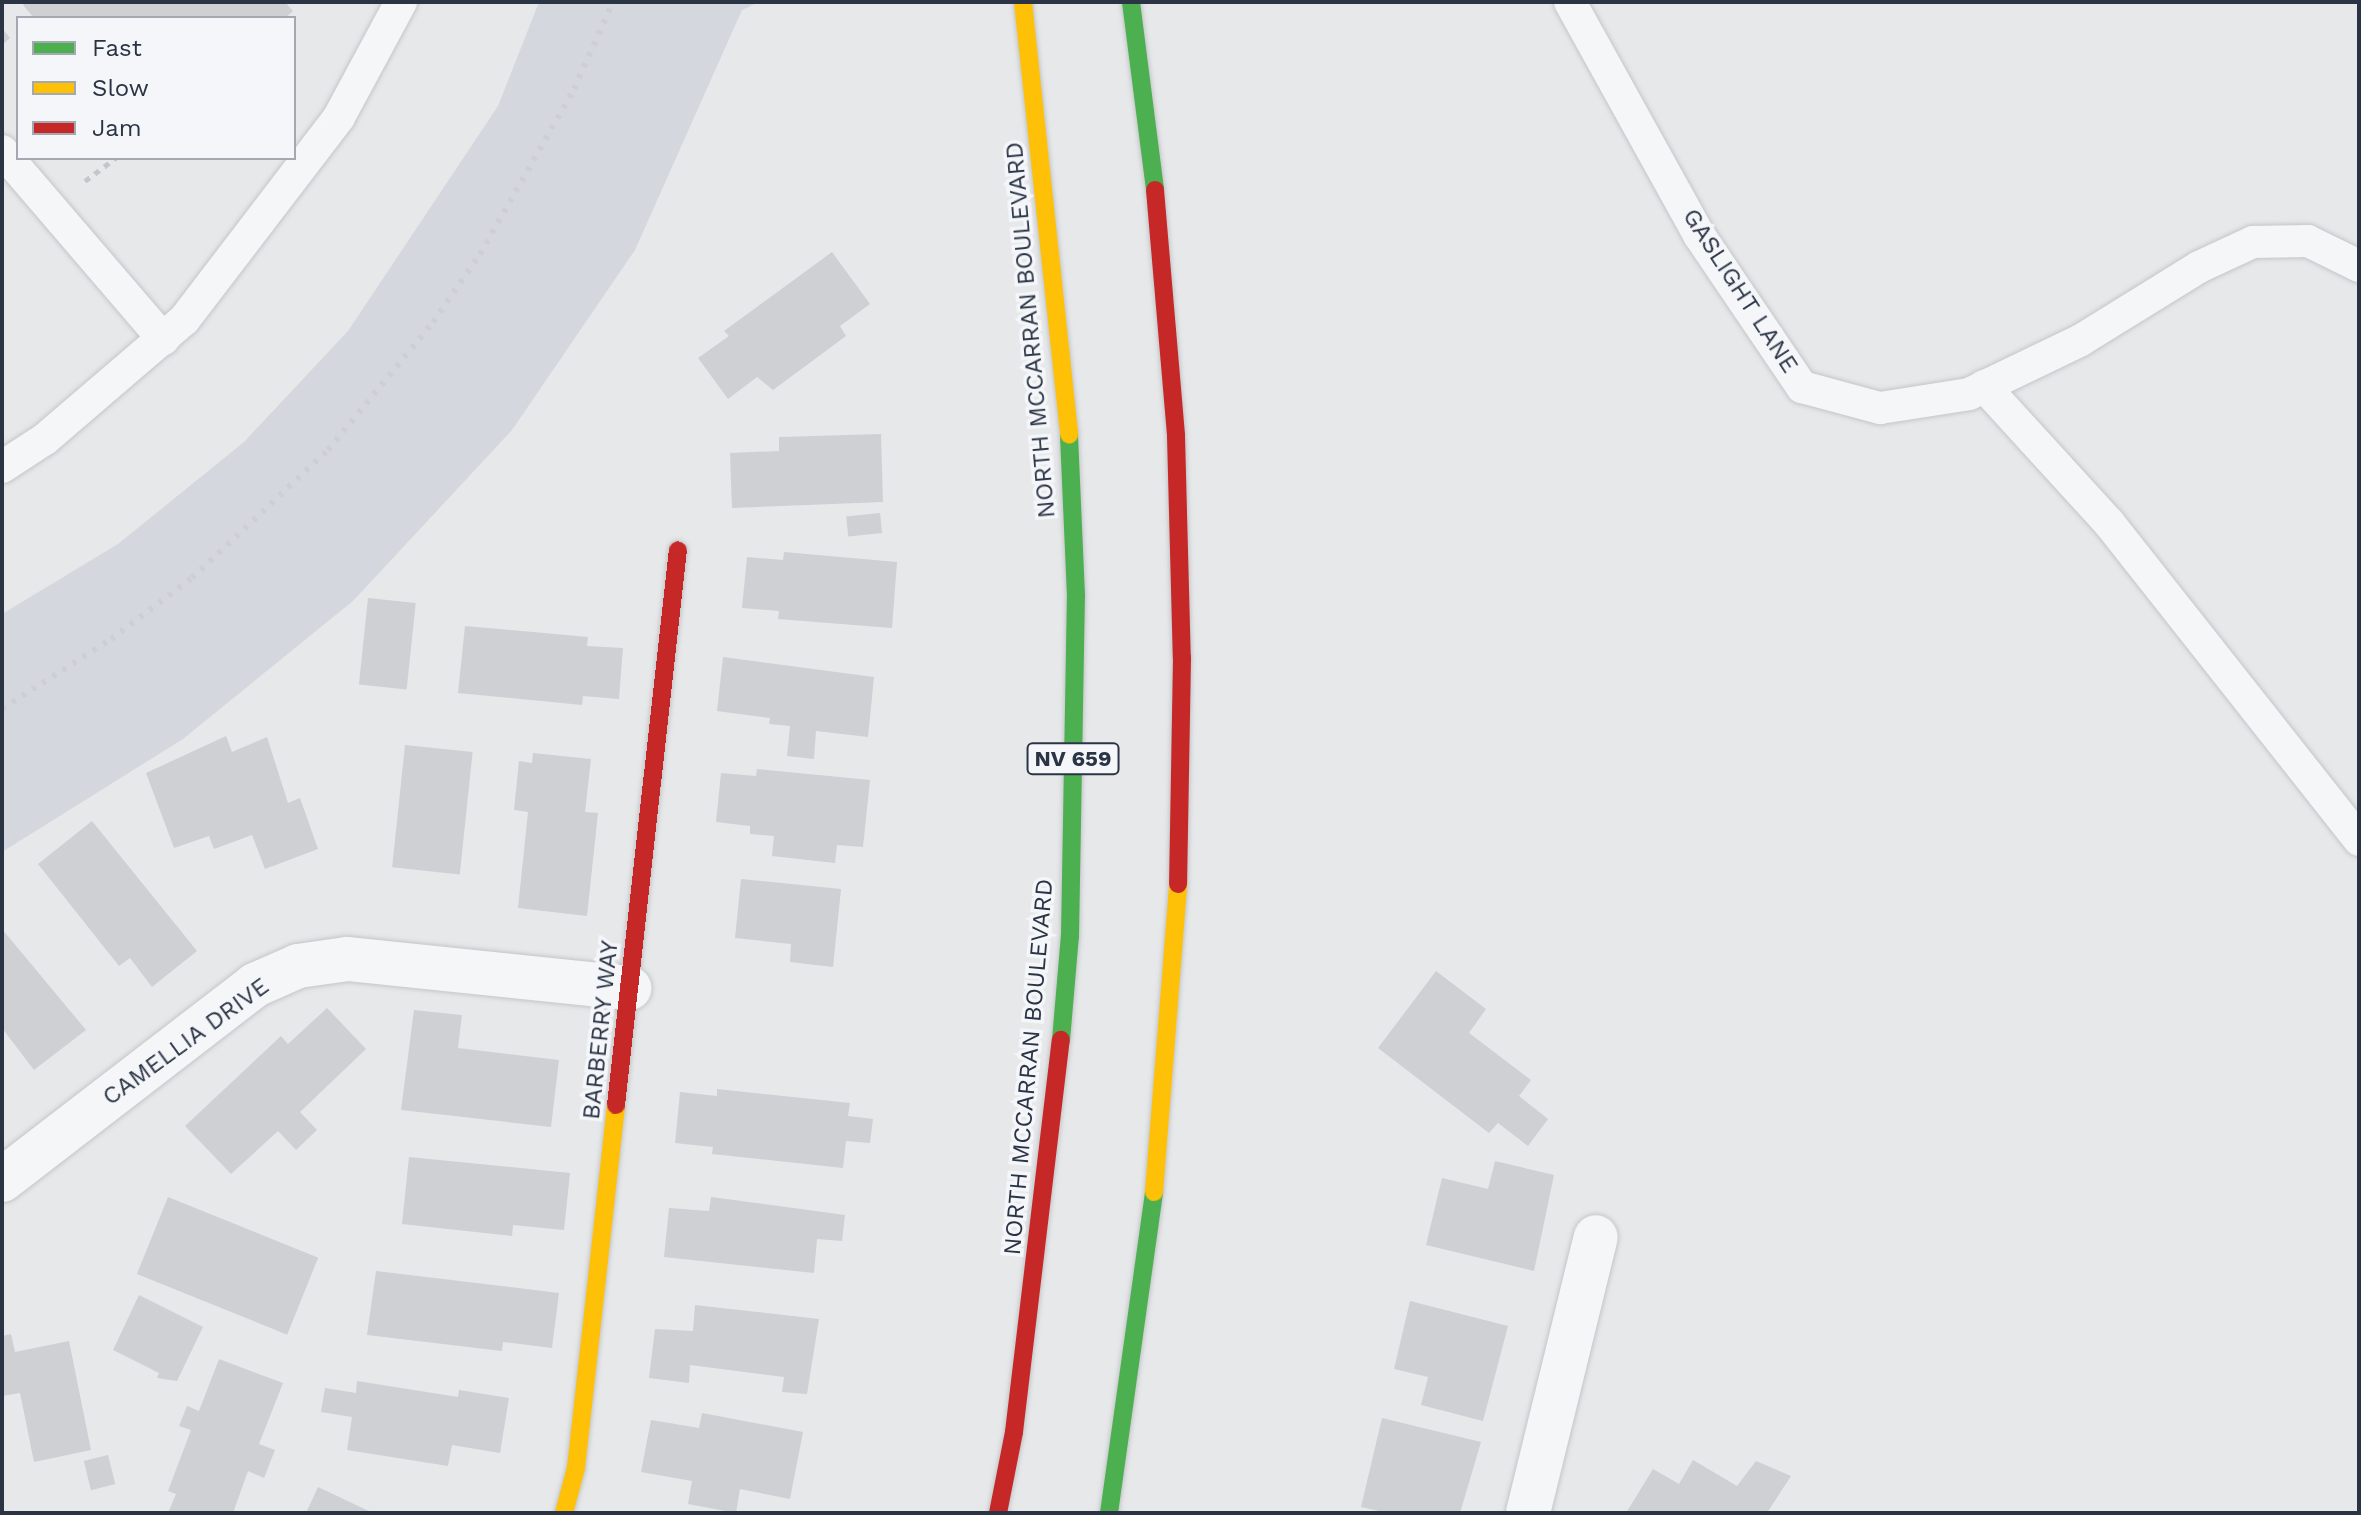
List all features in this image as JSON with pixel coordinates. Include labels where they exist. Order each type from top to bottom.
[{"type":"main road","name":"NORTH MCCARRAN BOULEVARD","points":[[998,1513],[1014,1432],[1052,1136],[1070,936],[1076,626],[1068,409],[1023,2]]},
{"type":"main road","points":[[1109,1513],[1161,1139],[1178,912],[1182,658],[1176,436],[1162,243],[1131,2]]},
{"type":"main road","name":"BARBERRY WAY","points":[[564,1513],[576,1468],[678,550]]},
{"type":"street","name":"CAMELLIA DRIVE","points":[[2,1180],[255,985],[298,966],[347,959],[630,988]]},
{"type":"street","points":[[1528,1513],[1596,1237]]},
{"type":"lane","points":[[2,467],[45,439],[184,320],[339,117],[401,2]]},
{"type":"lane","name":"GASLIGHT LANE","points":[[1570,2],[1699,235],[1802,387],[1880,408],[1969,394],[2081,340],[2167,285],[2253,242],[2308,241],[2359,266]]},
{"type":"lane","points":[[2,151],[163,339]]},
{"type":"lane","points":[[1984,386],[2109,523],[2359,840]]},
{"type":"path","points":[[108,162],[112,160]]},
{"type":"shaded area","points":[[539,2],[759,2],[742,10],[635,250],[512,430],[353,601],[183,739],[2,852],[2,614],[118,544],[244,442],[348,331],[498,106]]},
{"type":"building","points":[[27,2],[285,2],[293,11],[287,16],[32,16],[23,5]]},
{"type":"building","points":[[2,28],[10,38],[2,45]]},
{"type":"building","points":[[832,252],[870,304],[840,326],[846,336],[773,390],[757,377],[728,399],[698,358],[729,336],[724,331]]},
{"type":"building","points":[[881,434],[883,502],[732,508],[730,453],[779,451],[779,437]]},
{"type":"building","points":[[880,513],[882,533],[848,536],[846,517]]},
{"type":"building","points":[[784,552],[897,562],[892,628],[778,619],[779,611],[742,608],[747,557],[783,560]]},
{"type":"building","points":[[368,598],[416,603],[407,690],[359,685]]},
{"type":"building","points":[[465,626],[588,637],[587,646],[623,648],[619,699],[583,696],[582,705],[458,693]]},
{"type":"building","points":[[723,657],[874,677],[868,737],[816,731],[814,759],[787,756],[790,726],[769,724],[770,718],[717,711]]},
{"type":"building","points":[[226,736],[232,752],[267,737],[288,803],[300,798],[318,849],[265,869],[252,835],[214,849],[209,836],[174,848],[146,773]]},
{"type":"building","points":[[405,745],[473,752],[460,874],[392,867]]},
{"type":"building","points":[[533,753],[591,759],[585,812],[598,813],[587,916],[518,908],[528,812],[514,810],[519,761],[532,763]]},
{"type":"building","points":[[757,769],[870,780],[863,847],[837,845],[835,863],[772,856],[774,836],[750,834],[750,826],[716,822],[721,773],[756,776]]},
{"type":"building","points":[[92,821],[197,951],[152,987],[130,958],[119,966],[38,864]]},
{"type":"building","points":[[741,879],[841,889],[833,967],[790,962],[791,944],[735,938]]},
{"type":"building","points":[[2,929],[86,1030],[34,1070],[2,1028]]},
{"type":"building","points":[[1436,971],[1486,1009],[1469,1033],[1531,1080],[1519,1096],[1548,1119],[1528,1146],[1498,1123],[1489,1133],[1378,1048]]},
{"type":"building","points":[[327,1008],[366,1049],[300,1112],[317,1130],[296,1150],[278,1131],[231,1174],[185,1126],[281,1036],[288,1044]]},
{"type":"building","points":[[414,1010],[462,1015],[458,1048],[559,1060],[551,1127],[401,1110]]},
{"type":"building","points":[[717,1089],[850,1103],[848,1116],[873,1119],[870,1143],[846,1141],[843,1168],[712,1154],[713,1147],[675,1143],[680,1092],[717,1096]]},
{"type":"building","points":[[409,1157],[570,1173],[564,1230],[513,1225],[512,1236],[402,1224]]},
{"type":"building","points":[[1495,1161],[1554,1175],[1534,1271],[1426,1245],[1442,1178],[1488,1189]]},
{"type":"building","points":[[168,1197],[318,1258],[287,1335],[137,1274]]},
{"type":"building","points":[[711,1197],[845,1215],[842,1241],[817,1239],[814,1273],[664,1257],[669,1208],[709,1211]]},
{"type":"building","points":[[376,1271],[559,1293],[552,1348],[503,1342],[502,1351],[367,1335]]},
{"type":"building","points":[[139,1295],[203,1327],[177,1381],[157,1378],[159,1373],[113,1350]]},
{"type":"building","points":[[1410,1301],[1508,1326],[1483,1421],[1421,1405],[1428,1377],[1394,1369]]},
{"type":"building","points":[[695,1305],[819,1319],[807,1394],[782,1392],[784,1377],[690,1365],[689,1383],[649,1378],[655,1329],[693,1331]]},
{"type":"building","points":[[11,1334],[15,1352],[69,1341],[91,1450],[34,1462],[20,1393],[2,1396],[2,1336]]},
{"type":"building","points":[[219,1359],[283,1383],[259,1444],[275,1450],[264,1478],[248,1471],[233,1513],[168,1513],[176,1494],[168,1491],[191,1430],[179,1426],[187,1406],[199,1411]]},
{"type":"building","points":[[357,1381],[458,1397],[459,1390],[509,1398],[500,1453],[452,1445],[448,1466],[347,1450],[352,1417],[321,1412],[325,1388],[356,1393]]},
{"type":"building","points":[[702,1413],[803,1432],[790,1499],[740,1489],[736,1513],[688,1504],[692,1481],[641,1472],[651,1420],[699,1428]]},
{"type":"building","points":[[1382,1418],[1481,1442],[1460,1513],[1388,1513],[1361,1507]]},
{"type":"building","points":[[108,1455],[115,1484],[91,1490],[84,1461]]},
{"type":"building","points":[[1693,1460],[1737,1486],[1756,1461],[1791,1476],[1767,1513],[1626,1513],[1653,1469],[1679,1484]]},
{"type":"building","points":[[318,1487],[373,1513],[306,1513]]},
{"type":"railway","points":[[2,709],[111,639],[192,578],[328,450],[433,322],[480,254],[574,89],[613,2]]},
{"type":"traffic: fast","points":[[1131,2],[1155,190]]},
{"type":"traffic: fast","points":[[1061,1040],[1070,936],[1076,596],[1069,435]]},
{"type":"traffic: fast","points":[[1109,1513],[1154,1192]]},
{"type":"traffic: slow","points":[[1023,2],[1069,435]]},
{"type":"traffic: slow","points":[[1154,1192],[1178,884]]},
{"type":"traffic: slow","points":[[564,1513],[576,1468],[616,1105]]},
{"type":"traffic: jam","points":[[1155,190],[1176,436],[1182,658],[1178,884]]},
{"type":"traffic: jam","points":[[616,1105],[678,550]]},
{"type":"traffic: jam","points":[[998,1513],[1014,1432],[1061,1040]]}]
